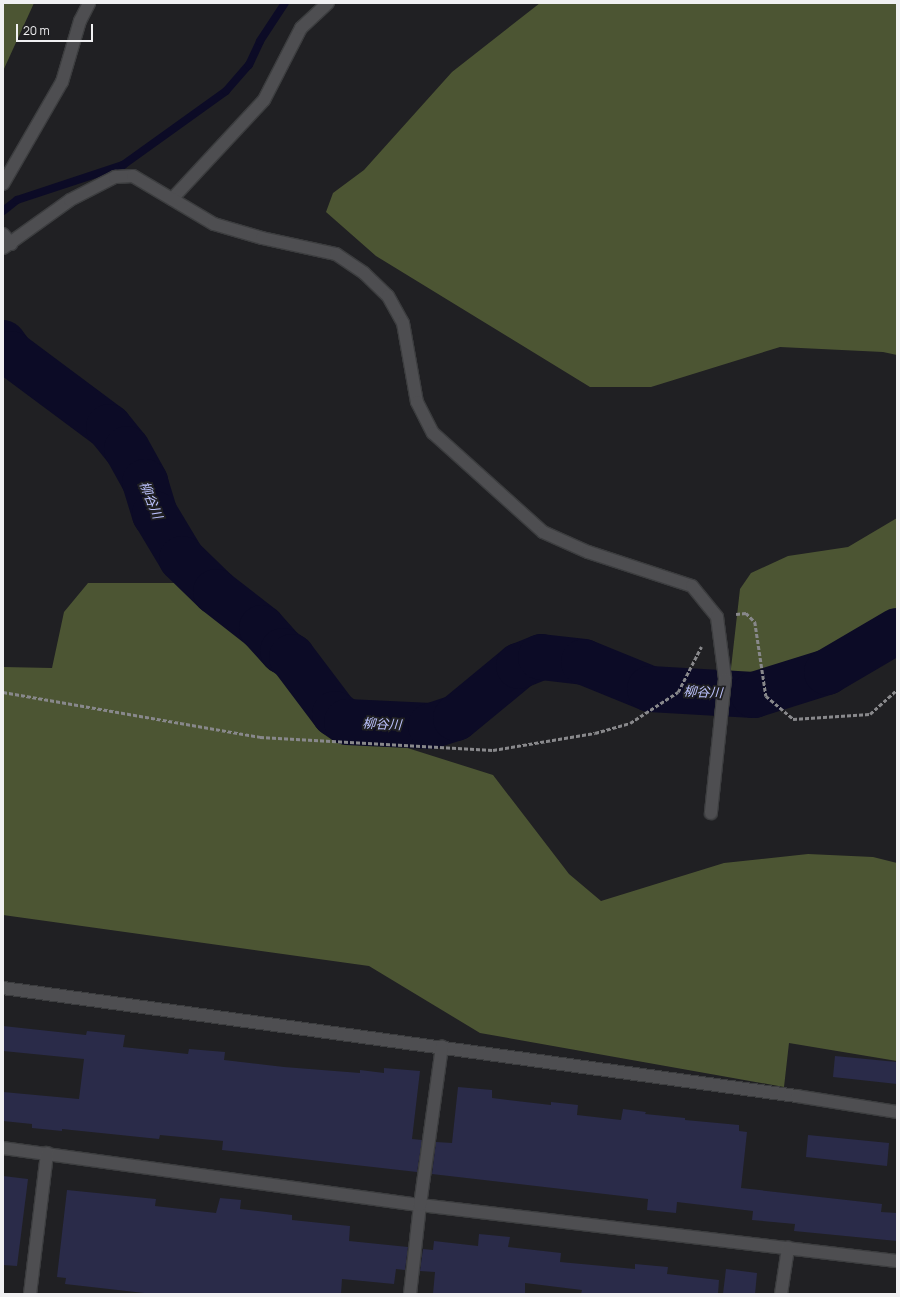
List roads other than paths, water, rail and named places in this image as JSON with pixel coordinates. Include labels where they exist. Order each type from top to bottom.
[{"type":"street","points":[[3,184],[62,82],[80,21],[89,3]]},
{"type":"street","points":[[172,199],[264,100],[301,28],[328,3]]},
{"type":"street","points":[[3,234],[7,246],[70,200],[114,177],[133,176],[214,224],[262,238],[336,254],[364,273],[388,296],[403,323],[417,402],[433,433],[543,532],[588,552],[692,586],[717,617],[724,679],[711,813]]},
{"type":"street","points":[[3,988],[442,1047],[897,1112]]},
{"type":"street","points":[[410,1294],[420,1205],[442,1047]]},
{"type":"street","points":[[3,1148],[420,1205],[897,1260]]},
{"type":"street","points":[[30,1294],[47,1154]]},
{"type":"street","points":[[781,1294],[788,1248]]},
{"type":"waterway","points":[[3,211],[17,200],[123,165],[226,91],[249,65],[260,41],[285,3]]},
{"type":"waterway","name":"柳谷川","points":[[3,343],[11,354],[109,427],[127,449],[145,482],[155,514],[182,559],[216,592],[262,628],[283,651],[292,657],[335,714],[347,722],[431,726],[456,718],[519,666],[541,657],[584,662],[650,689],[754,695],[827,672],[897,631]]}]
